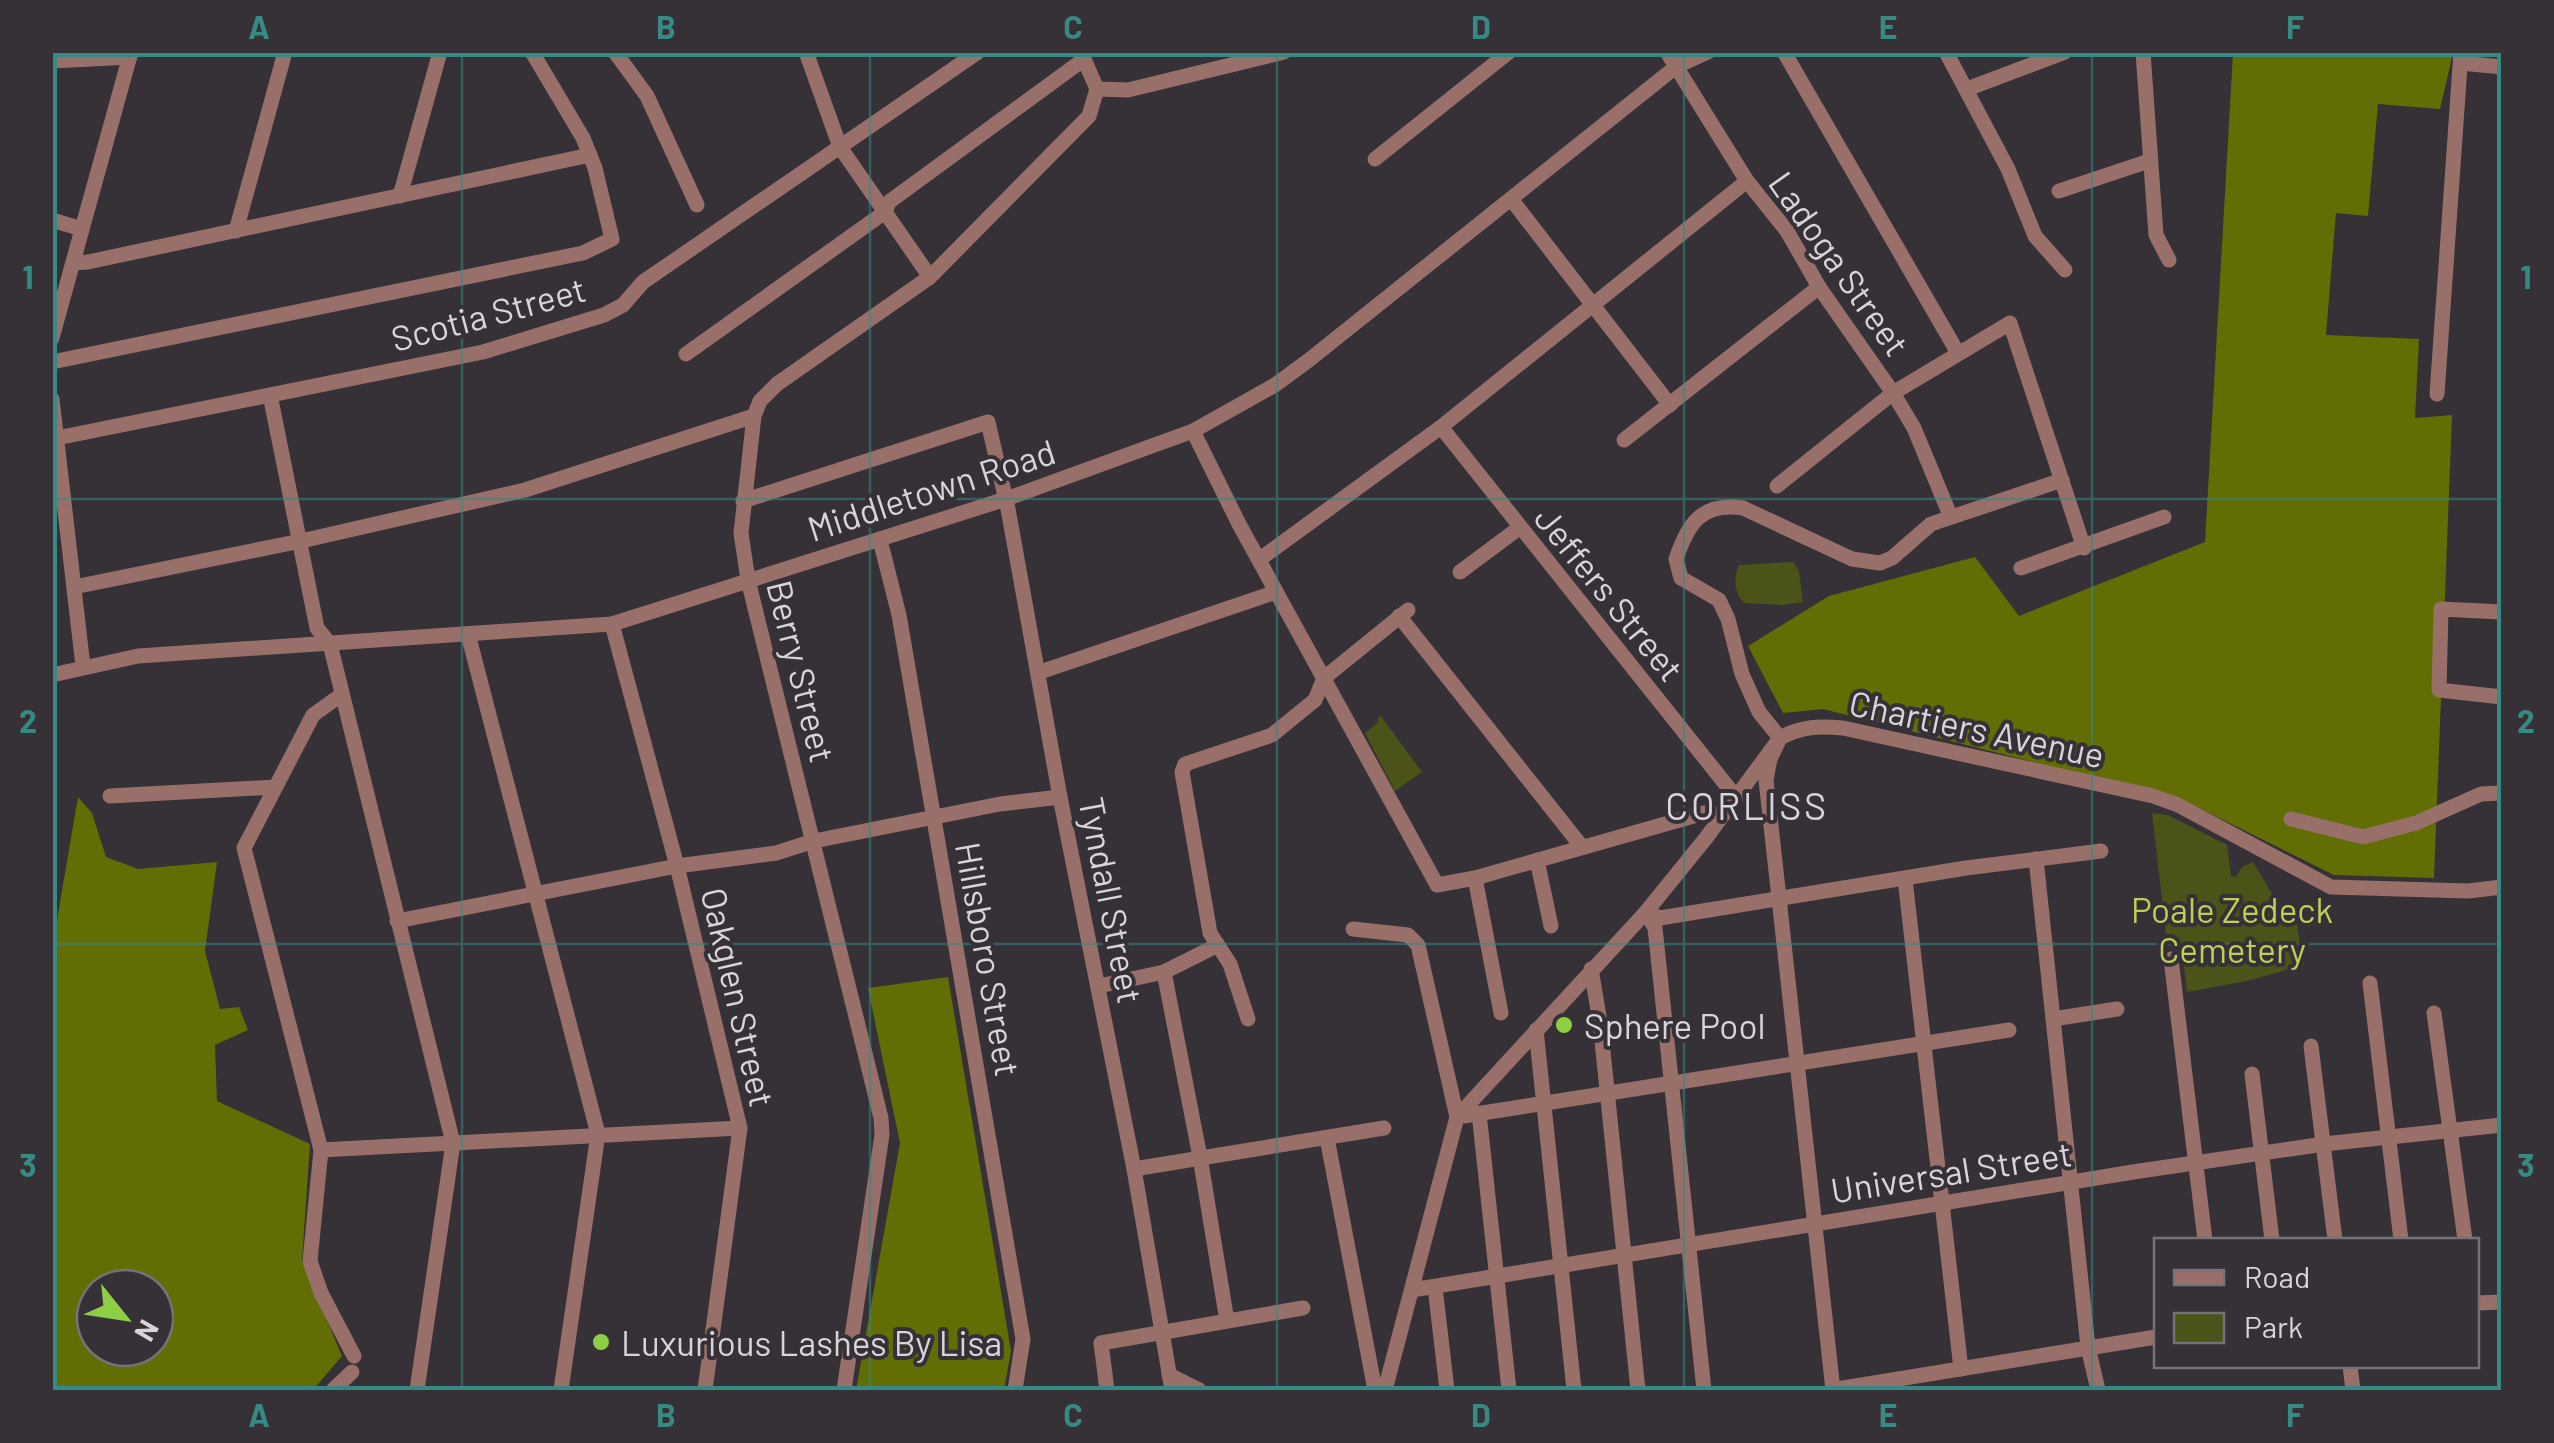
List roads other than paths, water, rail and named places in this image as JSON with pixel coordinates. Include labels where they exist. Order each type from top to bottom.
[{"type":"street","points":[[236,231],[285,52]]},
{"type":"street","points":[[400,196],[440,52]]},
{"type":"street","points":[[52,362],[582,253],[612,240],[590,155],[532,52]]},
{"type":"street","points":[[615,52],[647,96],[697,205]]},
{"type":"street","points":[[806,52],[840,147],[930,277]]},
{"type":"street","name":"Scotia Street","points":[[57,438],[482,352],[604,315],[624,305],[643,282],[978,52]]},
{"type":"street","points":[[1096,89],[1128,90],[1284,52]]},
{"type":"street","points":[[1375,159],[1509,52]]},
{"type":"street","name":"Middletown Road","points":[[52,675],[138,656],[612,624],[880,540],[1193,431],[1275,385],[1310,360],[1511,200],[1672,59],[1708,52]]},
{"type":"street","points":[[1784,52],[1958,353]]},
{"type":"street","points":[[1946,52],[2008,169],[2035,236],[2065,270]]},
{"type":"street","points":[[1967,89],[2065,52]]},
{"type":"street","points":[[2143,52],[2156,235],[2169,260]]},
{"type":"street","points":[[52,61],[131,55],[52,338]]},
{"type":"street","points":[[74,586],[301,541],[526,490],[754,416],[760,401],[777,384],[930,277],[1089,116],[1096,89],[1082,56],[890,202],[885,212],[686,354]]},
{"type":"street","points":[[2436,394],[2461,58],[2502,66]]},
{"type":"street","name":"Ladoga Street","points":[[1672,59],[1747,181],[1786,231],[1893,393],[1914,428],[1950,516]]},
{"type":"street","points":[[73,262],[88,262],[590,155]]},
{"type":"street","points":[[2059,191],[2149,161]]},
{"type":"street","points":[[1260,559],[1441,427],[1747,181]]},
{"type":"street","points":[[1511,200],[1670,404]]},
{"type":"street","points":[[52,220],[82,229]]},
{"type":"street","points":[[1624,440],[1820,287]]},
{"type":"street","points":[[1777,486],[1893,393],[2010,323],[2084,548]]},
{"type":"street","points":[[270,394],[317,628],[330,644],[452,1144],[418,1390]]},
{"type":"street","points":[[52,400],[83,666]]},
{"type":"street","name":"Berry Street","points":[[754,416],[740,532],[748,580],[881,1118],[882,1134],[844,1390]]},
{"type":"street","name":"Tyndall Street","points":[[743,500],[988,422],[1040,672],[1170,1383]]},
{"type":"street","name":"Jeffers Street","points":[[1441,427],[1735,796]]},
{"type":"street","points":[[1193,431],[1238,524],[1437,885],[1475,878],[1704,813],[1723,814]]},
{"type":"street","points":[[1780,738],[1758,712],[1719,600],[1682,578],[1676,559],[1695,519],[1725,506],[1743,508],[1869,564],[1892,558],[1931,524],[2062,480]]},
{"type":"street","points":[[2021,568],[2164,517]]},
{"type":"street","points":[[1460,572],[1518,528]]},
{"type":"street","name":"Hillsboro Street","points":[[880,540],[900,615],[1023,1339],[1016,1390]]},
{"type":"street","points":[[1040,672],[1276,592]]},
{"type":"street","points":[[2502,612],[2441,608],[2439,690],[2502,697]]},
{"type":"street","points":[[1248,1019],[1230,964],[1210,933],[1183,782],[1185,764],[1272,735],[1315,700],[1324,678],[1403,613],[1582,847]]},
{"type":"street","name":"Oakglen Street","points":[[612,624],[740,1128],[705,1390]]},
{"type":"street","points":[[468,634],[598,1134],[562,1390]]},
{"type":"street","points":[[333,1390],[353,1364],[310,1261],[320,1150],[244,848],[313,714],[341,696]]},
{"type":"street","name":"Chartiers Avenue","points":[[1780,738],[1814,726],[1843,728],[2153,796],[2178,805],[2330,887],[2458,892],[2502,888]]},
{"type":"street","points":[[1457,1117],[1646,912],[1780,738]]},
{"type":"street","points":[[1780,738],[1770,758],[1766,780],[1832,1390],[1919,1383],[1961,1368],[2154,1336]]},
{"type":"street","points":[[110,796],[275,786]]},
{"type":"street","points":[[2291,819],[2363,837],[2416,824],[2481,794],[2502,793]]},
{"type":"street","points":[[397,921],[676,866],[776,853],[934,817],[1060,797]]},
{"type":"street","points":[[1646,912],[1660,918],[2101,851]]},
{"type":"street","points":[[2036,859],[2088,1347],[2098,1390]]},
{"type":"street","points":[[1537,860],[1551,926]]},
{"type":"street","points":[[1475,878],[1500,1013]]},
{"type":"street","points":[[1905,879],[1961,1368]]},
{"type":"street","points":[[1646,912],[1655,928],[1704,1390]]},
{"type":"street","points":[[1353,928],[1408,935],[1418,944],[1457,1117],[1385,1390]]},
{"type":"street","points":[[1099,986],[1164,972],[1216,946]]},
{"type":"street","points":[[2171,959],[2205,1238]]},
{"type":"street","points":[[1591,969],[1638,1390]]},
{"type":"street","points":[[1164,972],[1227,1321]]},
{"type":"street","points":[[2370,984],[2401,1238]]},
{"type":"street","points":[[2053,1019],[2117,1009]]},
{"type":"street","points":[[2434,1013],[2465,1238]]},
{"type":"street","points":[[1536,1030],[1574,1390]]},
{"type":"street","points":[[1457,1117],[2009,1030]]},
{"type":"street","points":[[2311,1046],[2335,1238]]},
{"type":"street","points":[[2252,1074],[2272,1238]]},
{"type":"street","points":[[1480,1113],[1509,1390]]},
{"type":"street","name":"Universal Street","points":[[1412,1290],[2261,1153],[2502,1124]]},
{"type":"street","points":[[320,1150],[740,1128]]},
{"type":"street","points":[[1134,1170],[1384,1128]]},
{"type":"street","points":[[1327,1138],[1375,1390]]},
{"type":"street","points":[[1436,1287],[1447,1390]]},
{"type":"street","points":[[1107,1390],[1101,1344],[1303,1308]]},
{"type":"street","points":[[1170,1383],[1199,1390]]},
{"type":"place","name":"Sphere Pool","points":[[1564,1025]]},
{"type":"place","name":"Luxurious Lashes By Lisa","points":[[601,1342]]},
{"type":"district","name":"CORLISS","points":[[1747,805]]},
{"type":"park label","name":"Poale Zedeck Cemetery","points":[[2232,929]]}]
